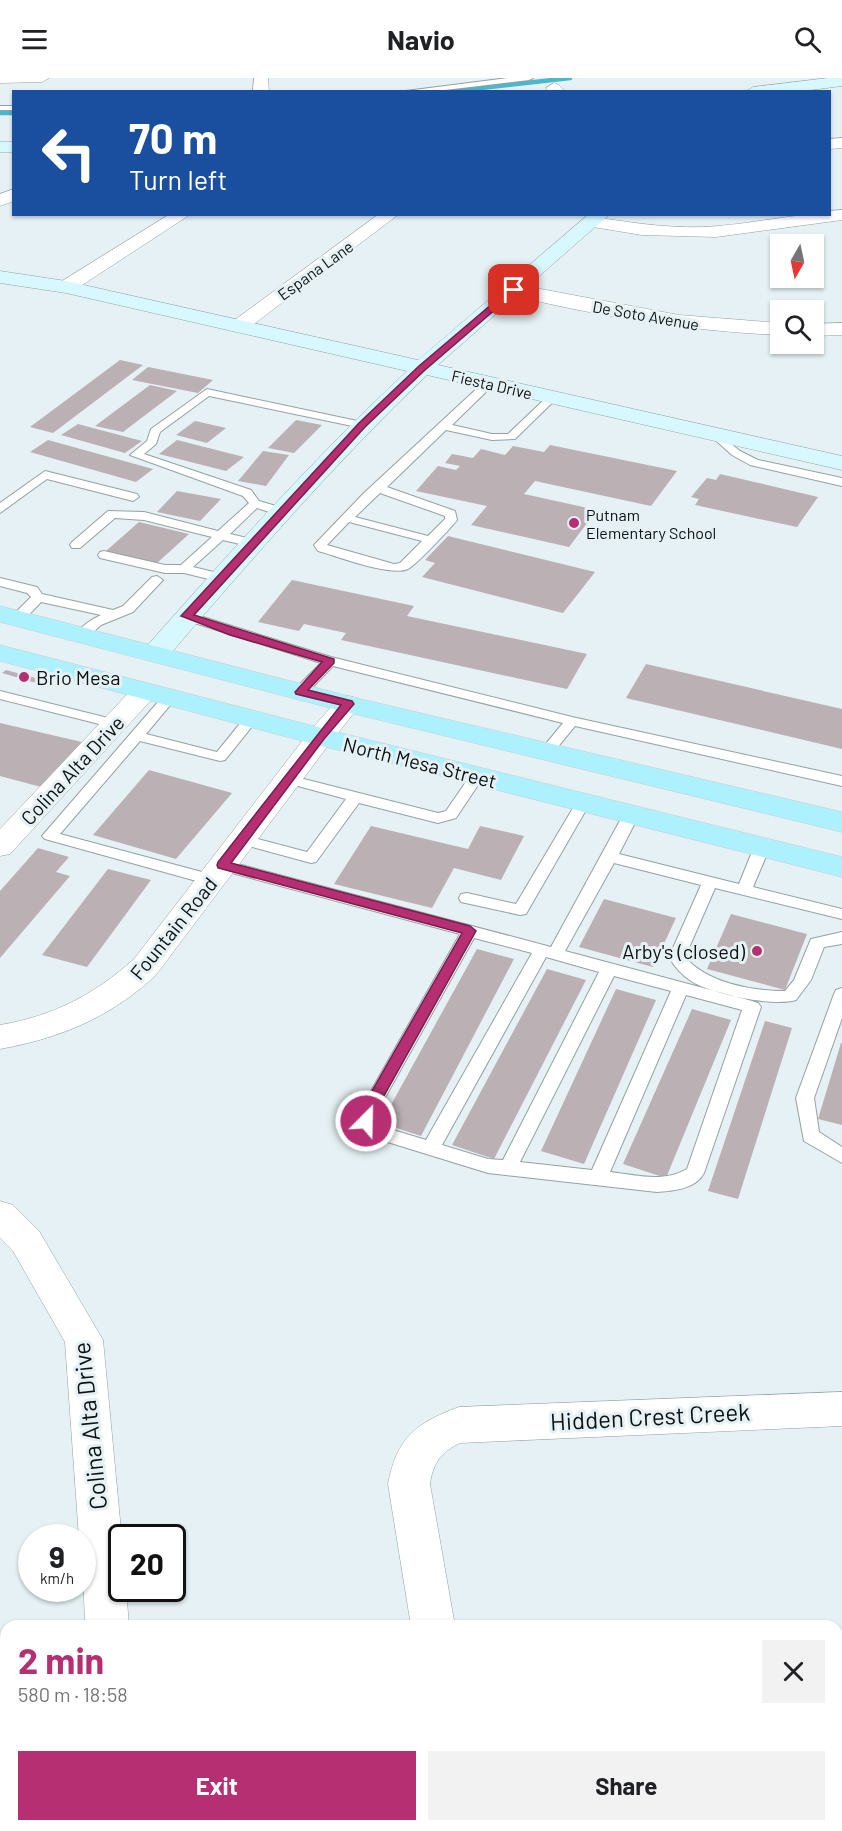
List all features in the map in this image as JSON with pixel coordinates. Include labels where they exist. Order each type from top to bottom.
[{"type":"main road","name":"North Mesa Street","points":[[9,616],[348,704],[842,822]]},
{"type":"main road","points":[[0,646],[17,643],[105,664],[132,663],[156,653],[157,695]]},
{"type":"main road","name":"North Mesa Street","points":[[0,653],[320,737],[842,867]]},
{"type":"street","points":[[0,79],[42,78]]},
{"type":"street","points":[[769,90],[842,81]]},
{"type":"street","points":[[156,653],[252,543],[362,425],[422,368],[597,218],[642,230],[716,232],[842,215]]},
{"type":"street","points":[[66,287],[180,216]]},
{"type":"street","name":"Espana Lane","points":[[239,326],[388,216]]},
{"type":"street","name":"Fiesta Drive","points":[[0,277],[66,287],[842,464]]},
{"type":"street","name":"De Soto Avenue","points":[[514,290],[668,321],[728,328],[770,329]]},
{"type":"street","points":[[824,329],[842,328]]},
{"type":"street","name":"Colina Alta Drive","points":[[0,847],[126,730],[157,695]]},
{"type":"street","name":"Fountain Road","points":[[0,1037],[39,1030],[68,1020],[110,998],[145,967],[320,737],[348,704]]},
{"type":"street","name":"Colina Alta Drive","points":[[0,1215],[26,1241],[84,1340],[107,1620]]},
{"type":"street","name":"Hidden Crest Creek","points":[[432,1620],[409,1484],[411,1465],[427,1440],[445,1429],[459,1425],[842,1409]]},
{"type":"lane","points":[[420,90],[529,78]]},
{"type":"lane","points":[[379,488],[451,514],[451,520],[404,566],[394,568],[322,548],[320,545],[368,496],[489,383]]},
{"type":"lane","points":[[282,512],[255,504],[247,493],[136,455],[152,442],[155,431],[207,392],[362,425]]},
{"type":"lane","points":[[443,426],[492,437],[511,437],[552,398]]},
{"type":"lane","points":[[716,435],[736,453],[754,463],[842,482]]},
{"type":"lane","points":[[0,509],[45,475],[133,497]]},
{"type":"lane","points":[[184,569],[255,504]]},
{"type":"lane","points":[[76,545],[112,514],[144,516],[252,543]]},
{"type":"lane","points":[[346,518],[431,540]]},
{"type":"lane","points":[[104,555],[165,569],[184,569],[221,578]]},
{"type":"lane","points":[[82,635],[96,621],[128,609],[157,580]]},
{"type":"lane","points":[[0,582],[32,590],[38,597],[112,614]]},
{"type":"lane","points":[[9,616],[38,597]]},
{"type":"lane","points":[[187,616],[234,633],[330,661],[572,720],[842,781]]},
{"type":"lane","points":[[300,692],[330,661]]},
{"type":"lane","points":[[0,695],[220,758],[251,719]]},
{"type":"lane","points":[[547,751],[572,720]]},
{"type":"lane","points":[[126,730],[50,836],[470,931],[752,1007],[695,1173],[678,1183],[657,1185],[488,1166],[374,1131],[366,1121],[368,1112],[470,931]]},
{"type":"lane","points":[[288,779],[438,819],[451,814],[477,776]]},
{"type":"lane","points":[[243,840],[311,858],[355,797]]},
{"type":"lane","points":[[467,898],[520,910],[583,803]]},
{"type":"lane","points":[[432,1148],[548,952],[610,857],[631,815]]},
{"type":"lane","points":[[744,890],[762,847]]},
{"type":"lane","points":[[610,857],[842,914]]},
{"type":"lane","points":[[710,882],[678,957],[686,970],[703,980],[775,998],[789,997],[797,991],[817,943],[842,938]]},
{"type":"lane","points":[[508,1168],[609,969]]},
{"type":"lane","points":[[598,1178],[681,988]]},
{"type":"lane","points":[[842,994],[804,1098],[810,1136],[842,1156]]},
{"type":"building","points":[[120,360],[143,365],[53,433],[30,427]]},
{"type":"building","points":[[148,367],[213,380],[198,393],[132,380]]},
{"type":"building","points":[[150,385],[177,391],[123,432],[95,426]]},
{"type":"building","points":[[296,420],[322,425],[294,453],[268,448]]},
{"type":"building","points":[[195,421],[226,428],[207,443],[176,435]]},
{"type":"building","points":[[78,424],[142,441],[125,453],[61,435]]},
{"type":"building","points":[[48,440],[153,469],[136,482],[30,452]]},
{"type":"building","points":[[177,440],[244,457],[226,471],[159,454]]},
{"type":"building","points":[[550,445],[677,471],[651,506],[535,481],[524,494],[597,510],[569,547],[471,525],[487,506],[416,491],[438,466],[456,470],[460,466],[445,463],[452,454],[473,458],[481,449],[505,455],[513,446],[544,452]]},
{"type":"building","points":[[263,451],[289,455],[266,486],[238,481]]},
{"type":"building","points":[[720,474],[818,497],[797,527],[695,505],[699,499],[691,497],[707,478],[716,480]]},
{"type":"building","points":[[177,491],[221,499],[200,521],[157,512]]},
{"type":"building","points":[[139,522],[189,534],[156,564],[106,551]]},
{"type":"building","points":[[448,536],[595,572],[563,613],[422,577],[435,563],[425,560]]},
{"type":"building","points":[[292,580],[414,606],[407,616],[587,654],[567,689],[341,640],[346,633],[304,624],[299,631],[258,622]]},
{"type":"building","points":[[646,664],[842,709],[842,749],[626,698]]},
{"type":"building","name":"Brio Mesa","points":[[6,670],[47,681],[43,685],[2,673]]},
{"type":"building","points":[[0,723],[82,742],[41,787],[0,776]]},
{"type":"building","points":[[149,770],[232,793],[176,859],[93,835]]},
{"type":"building","points":[[371,826],[468,849],[480,826],[524,836],[501,880],[454,868],[432,908],[334,884]]},
{"type":"building","points":[[38,848],[69,857],[56,872],[70,876],[0,958],[0,891]]},
{"type":"building","points":[[108,869],[151,880],[87,967],[42,955]]},
{"type":"building","points":[[604,899],[676,918],[653,967],[579,947]]},
{"type":"building","name":"Arby's (closed)","points":[[731,914],[807,934],[785,990],[707,969]]},
{"type":"building","points":[[477,949],[514,959],[421,1136],[381,1123]]},
{"type":"building","points":[[547,969],[586,980],[494,1159],[452,1145]]},
{"type":"building","points":[[616,989],[656,1000],[584,1164],[541,1151]]},
{"type":"building","points":[[692,1009],[731,1020],[666,1178],[623,1164]]},
{"type":"building","points":[[765,1021],[792,1028],[738,1199],[708,1191]]},
{"type":"building","points":[[842,1043],[842,1125],[818,1119]]},
{"type":"waterway","points":[[464,90],[570,78]]},
{"type":"waterway","points":[[0,113],[12,113]]},
{"type":"place","name":"Putnam Elementary School","points":[[574,523]]},
{"type":"place","name":"Brio Mesa","points":[[24,677]]},
{"type":"place","name":"Arby's (closed)","points":[[757,951]]},
{"type":"route","points":[[366,1121],[368,1112],[470,931],[223,865],[320,737],[348,704],[300,692],[330,661],[234,633],[187,616],[362,425],[422,368],[514,290]]}]
